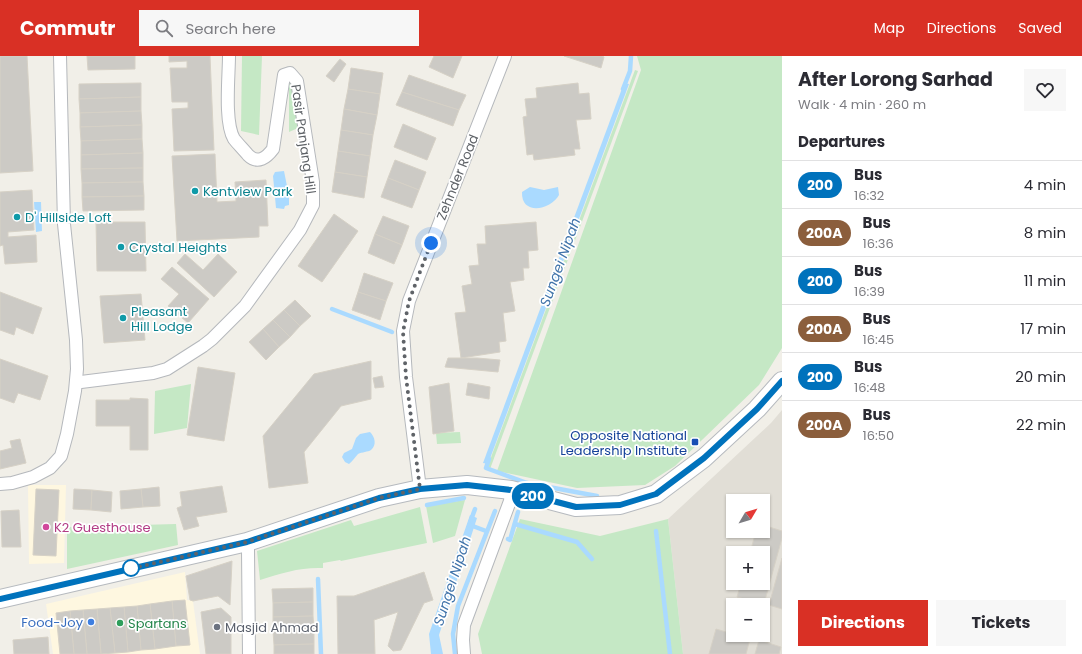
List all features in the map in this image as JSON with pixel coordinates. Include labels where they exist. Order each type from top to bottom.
[{"type":"street","points":[[0,484],[12,483],[33,477],[50,468],[61,456],[67,434],[76,382],[76,340],[64,224],[60,56]]},
{"type":"street","name":"Pasir Panjang Hill","points":[[76,382],[96,381],[153,373],[167,369],[212,340],[245,306],[300,230],[313,205],[313,182],[297,81],[290,73],[284,75],[273,149],[268,156],[262,160],[256,160],[251,158],[234,138],[229,126],[229,56]]},
{"type":"street","name":"Zehnder Road","points":[[420,489],[406,377],[403,338],[409,301],[505,56]]},
{"type":"street","points":[[0,599],[248,546],[379,498],[420,489],[467,485],[511,490],[576,507],[620,505],[656,494],[704,458],[757,409],[782,381]]},
{"type":"street","points":[[464,654],[464,624],[510,501],[511,490]]},
{"type":"street","points":[[248,546],[248,654]]},
{"type":"shaded area","points":[[782,410],[782,654],[683,654],[668,519],[771,423]]},
{"type":"shaded area","points":[[28,485],[66,485],[64,563],[29,564]]},
{"type":"shaded area","points":[[185,572],[187,600],[193,601],[200,654],[53,654],[46,604]]},
{"type":"green space","points":[[242,56],[262,56],[259,135],[241,131]]},
{"type":"green space","points":[[637,56],[782,56],[782,348],[759,385],[675,466],[645,485],[577,488],[497,471],[641,70]]},
{"type":"green space","points":[[635,70],[638,71],[490,469],[488,469],[487,468]]},
{"type":"green space","points":[[289,80],[293,86],[298,128],[289,132]]},
{"type":"green space","points":[[191,384],[187,428],[154,434],[155,391]]},
{"type":"green space","points":[[460,432],[461,443],[437,444],[436,433]]},
{"type":"green space","points":[[465,500],[455,536],[433,543],[426,506]]},
{"type":"green space","points":[[420,507],[427,543],[341,561],[323,563],[323,568],[283,573],[260,580],[257,551],[351,520],[354,526]]},
{"type":"green space","points":[[520,519],[600,536],[668,519],[683,654],[482,654],[478,634]]},
{"type":"green space","points":[[176,524],[178,545],[67,569],[67,527]]},
{"type":"water","points":[[624,83],[629,84],[488,464],[483,463]]},
{"type":"water","points":[[284,171],[289,190],[289,205],[285,206],[284,209],[276,208],[273,176],[275,172]]},
{"type":"water","points":[[530,187],[544,190],[558,187],[559,195],[550,204],[544,207],[531,207],[526,205],[523,200],[522,192]]},
{"type":"water","points":[[34,202],[41,202],[42,231],[36,232]]},
{"type":"water","points":[[370,432],[375,441],[373,448],[370,451],[358,454],[349,464],[345,462],[342,457],[344,453],[352,449],[356,438],[360,434]]},
{"type":"water","points":[[470,515],[477,518],[439,635],[443,654],[431,654],[429,634]]},
{"type":"building","points":[[0,56],[27,56],[33,171],[0,173]]},
{"type":"building","points":[[87,56],[135,56],[135,69],[88,70]]},
{"type":"building","name":"Kentview Park","points":[[169,56],[210,56],[214,150],[174,151],[172,109],[188,108],[188,102],[172,102],[170,68],[187,68],[187,61],[169,62]]},
{"type":"building","points":[[434,56],[462,56],[453,78],[429,67]]},
{"type":"building","points":[[564,56],[602,56],[604,57],[601,68]]},
{"type":"building","points":[[340,59],[346,64],[334,82],[326,76]]},
{"type":"building","points":[[351,68],[383,73],[380,94],[348,89]]},
{"type":"building","points":[[409,75],[466,95],[459,110],[402,92]]},
{"type":"building","points":[[141,83],[141,97],[79,99],[79,84]]},
{"type":"building","points":[[578,83],[579,94],[589,93],[591,119],[576,120],[580,149],[574,149],[575,155],[534,160],[533,154],[527,155],[523,117],[527,116],[525,99],[537,98],[536,88]]},
{"type":"building","points":[[348,89],[380,94],[377,115],[344,109]]},
{"type":"building","points":[[402,92],[459,110],[453,126],[396,105]]},
{"type":"building","points":[[141,97],[141,111],[80,113],[79,99]]},
{"type":"building","points":[[344,109],[377,115],[373,135],[341,130]]},
{"type":"building","points":[[141,111],[142,125],[80,127],[80,113]]},
{"type":"building","points":[[403,124],[436,138],[427,160],[394,147]]},
{"type":"building","points":[[142,125],[142,139],[81,141],[80,127]]},
{"type":"building","points":[[341,130],[373,135],[370,156],[338,151]]},
{"type":"building","points":[[142,139],[143,153],[81,155],[81,141]]},
{"type":"building","points":[[338,151],[370,156],[367,177],[335,172]]},
{"type":"building","points":[[143,153],[143,168],[81,169],[81,155]]},
{"type":"building","name":"Kentview Park","points":[[215,154],[217,202],[236,201],[235,182],[266,180],[268,226],[259,226],[259,237],[177,241],[172,156]]},
{"type":"building","points":[[395,160],[426,172],[419,190],[388,178]]},
{"type":"building","points":[[143,168],[143,182],[82,183],[81,169]]},
{"type":"building","points":[[335,172],[367,177],[364,198],[332,192]]},
{"type":"building","points":[[388,178],[419,190],[412,208],[381,197]]},
{"type":"building","points":[[143,182],[144,196],[82,197],[82,183]]},
{"type":"building","name":"D' Hillside Loft","points":[[32,190],[34,230],[8,232],[8,237],[36,235],[37,262],[5,264],[3,245],[0,246],[0,192]]},
{"type":"building","points":[[144,196],[144,210],[83,211],[82,197]]},
{"type":"building","points":[[334,214],[358,231],[322,282],[298,266]]},
{"type":"building","points":[[383,216],[409,226],[402,245],[375,234]]},
{"type":"building","name":"Crystal Heights","points":[[96,222],[145,222],[146,271],[97,271]]},
{"type":"building","points":[[536,222],[538,250],[528,251],[529,268],[523,268],[524,280],[510,282],[515,311],[503,313],[506,341],[499,342],[500,352],[461,358],[455,313],[466,312],[462,286],[472,284],[469,266],[479,265],[477,244],[486,244],[485,226]]},
{"type":"building","points":[[375,234],[402,245],[394,264],[368,253]]},
{"type":"building","points":[[185,254],[203,270],[218,254],[237,272],[214,297],[177,263]]},
{"type":"building","points":[[172,267],[209,299],[188,323],[168,306],[179,294],[161,279]]},
{"type":"building","points":[[364,273],[393,283],[386,301],[358,292]]},
{"type":"building","points":[[0,292],[42,308],[33,334],[16,327],[14,335],[0,330]]},
{"type":"building","points":[[358,292],[386,301],[380,320],[352,310]]},
{"type":"building","name":"Pleasant Hill Lodge","points":[[141,294],[145,340],[104,343],[100,296]]},
{"type":"building","points":[[295,300],[311,316],[300,326],[284,310]]},
{"type":"building","points":[[284,310],[300,326],[290,337],[273,320]]},
{"type":"building","points":[[273,320],[290,337],[279,347],[263,329]]},
{"type":"building","points":[[263,329],[279,347],[266,360],[249,342]]},
{"type":"building","points":[[448,358],[500,360],[498,372],[445,367]]},
{"type":"building","points":[[0,359],[48,376],[40,400],[18,393],[14,403],[0,398]]},
{"type":"building","points":[[371,361],[371,399],[341,406],[304,452],[308,483],[269,488],[263,436],[314,374]]},
{"type":"building","points":[[198,367],[235,373],[224,441],[187,435]]},
{"type":"building","points":[[382,376],[384,387],[375,388],[373,378]]},
{"type":"building","points":[[449,383],[454,431],[433,434],[429,387]]},
{"type":"building","points":[[468,383],[490,387],[489,399],[466,395]]},
{"type":"building","points":[[130,398],[148,399],[148,450],[130,450],[130,426],[96,426],[96,400],[130,400]]},
{"type":"building","points":[[20,439],[26,463],[0,469],[0,451],[12,448],[10,441]]},
{"type":"building","points":[[222,486],[227,512],[196,517],[199,526],[184,530],[177,508],[182,506],[180,492]]},
{"type":"building","points":[[159,487],[160,506],[143,507],[141,489]]},
{"type":"building","name":"K2 Guesthouse","points":[[36,489],[59,490],[56,556],[33,555]]},
{"type":"building","points":[[74,489],[92,490],[91,510],[73,509]]},
{"type":"building","points":[[141,489],[143,507],[121,509],[120,491]]},
{"type":"building","points":[[92,490],[112,492],[111,512],[91,510]]},
{"type":"building","points":[[19,510],[21,547],[2,547],[1,511]]},
{"type":"building","points":[[770,527],[782,531],[782,538],[770,582],[770,546],[752,546],[754,538],[770,538]]},
{"type":"building","points":[[782,558],[782,609],[770,605]]},
{"type":"building","points":[[232,561],[230,605],[218,596],[193,601],[190,600],[186,576]]},
{"type":"building","points":[[424,572],[433,600],[424,603],[401,650],[393,651],[388,646],[398,612],[374,620],[375,654],[338,654],[337,596],[354,596]]},
{"type":"building","points":[[313,588],[313,602],[273,603],[272,589]]},
{"type":"building","points":[[739,590],[768,590],[766,598],[737,597]]},
{"type":"building","points":[[185,600],[190,645],[176,646],[172,601]]},
{"type":"building","points":[[172,601],[176,646],[155,649],[150,604]]},
{"type":"building","points":[[313,602],[313,616],[273,617],[273,603]]},
{"type":"building","points":[[150,604],[155,649],[141,650],[137,606]]},
{"type":"building","points":[[137,606],[141,650],[128,652],[124,607]]},
{"type":"building","points":[[124,607],[128,652],[115,653],[110,608]]},
{"type":"building","points":[[110,608],[115,653],[101,654],[97,609]]},
{"type":"building","name":"Masjid Ahmad","points":[[221,608],[231,617],[231,654],[206,654],[201,612]]},
{"type":"building","points":[[97,609],[101,654],[87,654],[83,610]]},
{"type":"building","points":[[83,610],[87,654],[74,654],[70,611]]},
{"type":"building","points":[[70,611],[74,654],[60,654],[56,613]]},
{"type":"building","points":[[313,616],[314,630],[273,631],[273,617]]},
{"type":"building","points":[[716,629],[726,632],[726,642],[749,642],[746,654],[709,654]]},
{"type":"building","points":[[314,630],[314,644],[274,645],[273,631]]},
{"type":"building","points":[[48,637],[49,654],[14,654],[13,640]]},
{"type":"building","points":[[758,642],[765,642],[781,647],[779,654],[755,654]]},
{"type":"building","points":[[314,644],[314,654],[274,654],[274,645]]},
{"type":"waterway","name":"Sungei Nipah","points":[[623,89],[630,71],[631,56]]},
{"type":"waterway","points":[[332,309],[392,332]]},
{"type":"waterway","points":[[489,459],[486,468],[527,483]]},
{"type":"waterway","points":[[527,484],[597,496]]},
{"type":"waterway","points":[[427,505],[464,498]]},
{"type":"waterway","name":"Sungei Nipah","points":[[471,520],[475,509]]},
{"type":"waterway","points":[[455,654],[453,634],[458,606],[495,511]]},
{"type":"waterway","points":[[508,539],[510,540],[518,512]]},
{"type":"waterway","points":[[515,524],[577,542],[592,559]]},
{"type":"waterway","points":[[470,525],[486,531]]},
{"type":"waterway","points":[[656,531],[670,654]]},
{"type":"waterway","points":[[318,579],[321,654]]},
{"type":"bus line","name":"200","points":[[0,599],[247,542],[379,498],[420,489],[467,485],[511,490],[576,507],[620,505],[656,494],[704,458],[757,409],[782,381]]},
{"type":"place","name":"Kentview Park","points":[[195,191]]},
{"type":"place","name":"D' Hillside Loft","points":[[17,217]]},
{"type":"place","name":"Crystal Heights","points":[[121,247]]},
{"type":"place","name":"Pleasant Hill Lodge","points":[[123,318]]},
{"type":"place","name":"Opposite National Leadership Institute","points":[[695,442]]},
{"type":"place","name":"K2 Guesthouse","points":[[46,527]]},
{"type":"place","name":"Food-Joy","points":[[91,622]]},
{"type":"place","name":"Spartans","points":[[120,623]]},
{"type":"place","name":"Masjid Ahmad","points":[[217,627]]},
{"type":"route","points":[[131,568],[125,570],[247,542],[379,498],[420,489],[406,377],[403,332],[409,301],[431,243]]}]
